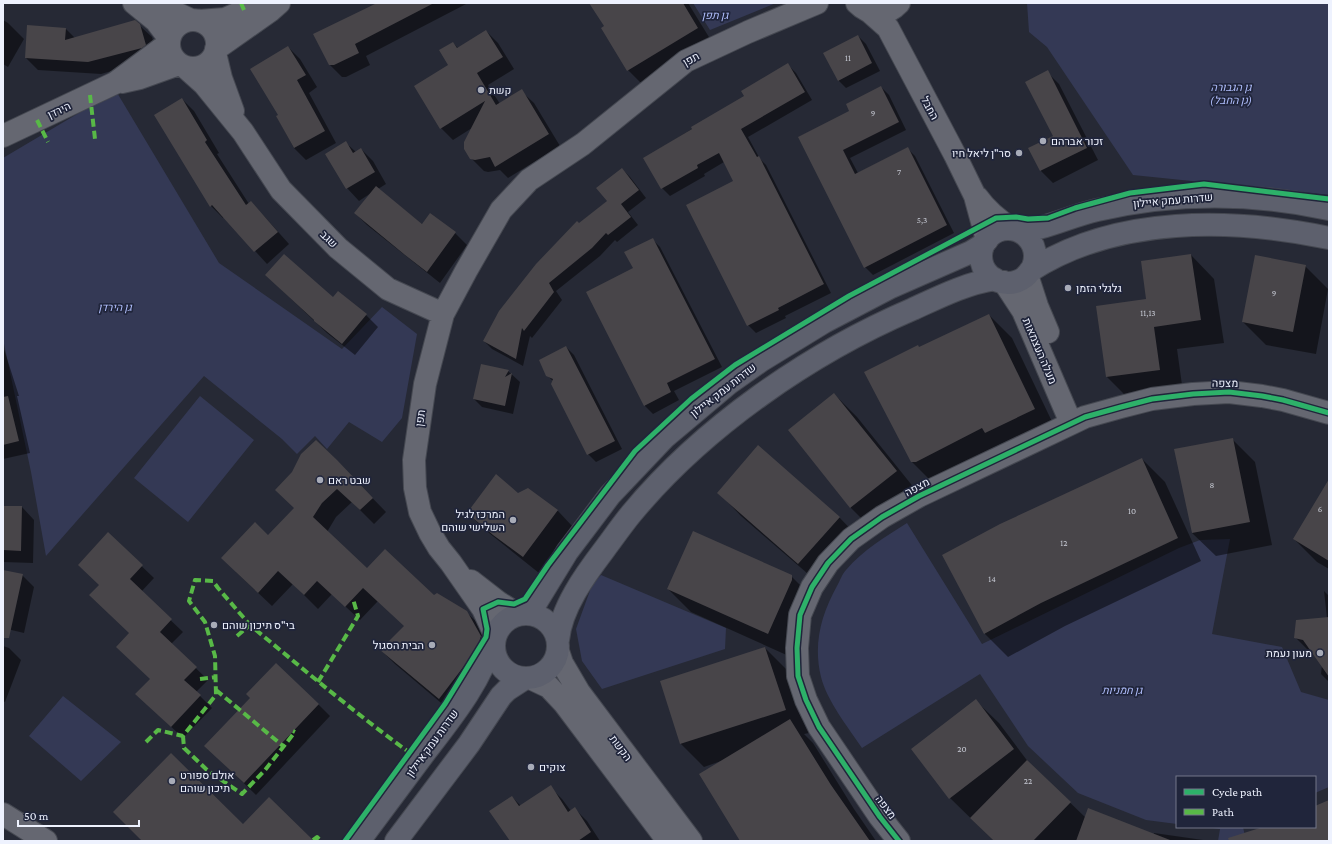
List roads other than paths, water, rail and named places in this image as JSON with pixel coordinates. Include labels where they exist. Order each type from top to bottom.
[{"type":"main road","name":"שדרות עמק איילון","points":[[1016,230],[1042,228],[1102,209],[1125,204],[1190,196],[1260,198],[1297,202],[1329,209]]},
{"type":"main road","points":[[558,646],[551,625],[542,618],[531,614],[521,614],[507,619],[499,627],[495,636],[493,651],[497,662],[504,671],[514,676],[527,678],[536,677],[545,672],[554,662],[558,646],[559,628],[568,606],[591,568],[632,513],[684,458],[746,406],[809,363],[870,329],[901,314],[971,285],[1020,280],[1060,253],[1102,238],[1130,232],[1192,225],[1258,226],[1329,238]]},
{"type":"main road","points":[[1000,281],[988,273],[983,265],[982,253],[990,236],[998,231],[1016,230],[1028,238],[1033,246],[1035,258],[1033,267],[1029,273]]},
{"type":"main road","name":"שדרות עמק איילון","points":[[521,614],[534,606],[567,552],[610,495],[665,437],[728,384],[762,360],[824,322],[889,288],[971,252],[986,242]]},
{"type":"main road","name":"שדרות עמק איילון","points":[[359,841],[445,727],[464,699],[483,669],[495,636]]},
{"type":"main road","points":[[396,841],[469,744],[501,696],[507,690],[527,678]]},
{"type":"street","points":[[134,3],[156,21],[169,41]]},
{"type":"street","points":[[155,3],[206,24],[216,37],[216,51]]},
{"type":"street","points":[[261,3],[224,19],[183,22],[172,32],[169,41],[170,53],[182,66],[193,68],[207,64],[216,51],[279,3]]},
{"type":"street","name":"תפן","points":[[495,636],[483,609],[439,548],[420,512],[415,488],[414,460],[425,384],[443,314],[501,210],[529,180],[583,144],[686,61],[748,32],[817,3]]},
{"type":"street","name":"החבל","points":[[860,6],[894,13],[971,188],[981,216],[986,242]]},
{"type":"street","name":"הירדן","points":[[3,136],[115,83],[169,41]]},
{"type":"street","name":"שגב","points":[[216,51],[221,78],[234,116],[281,190],[338,248],[388,289],[443,314]]},
{"type":"street","name":"הירדן","points":[[115,83],[140,78],[182,66]]},
{"type":"street","name":"שגב","points":[[182,66],[204,84],[243,132]]},
{"type":"street","name":"החבל","points":[[971,188],[988,211],[998,220],[1016,230]]},
{"type":"street","name":"מעלה העצמאות","points":[[1029,273],[1037,306],[1078,420]]},
{"type":"street","name":"מעלה העצמאות","points":[[1000,281],[1023,311],[1078,420]]},
{"type":"street","name":"מצפה","points":[[899,841],[880,817],[819,727],[806,700],[798,676],[797,648],[800,615],[812,587],[828,563],[851,539],[882,517],[919,496],[1078,420],[1152,399],[1193,394],[1229,392],[1284,400],[1329,413]]},
{"type":"street","name":"תפן","points":[[451,563],[484,591],[521,614]]},
{"type":"street","name":"הקשת","points":[[558,646],[562,663],[579,692],[691,841]]},
{"type":"street","name":"הקשת","points":[[527,678],[549,688],[564,703],[668,841]]},
{"type":"street","points":[[3,814],[46,841]]},
{"type":"place","name":"קשת","points":[[481,90]]},
{"type":"place","name":"זכור אברהם","points":[[1043,141]]},
{"type":"place","name":"סר\"ן ליאל חיו","points":[[1019,153]]},
{"type":"place","name":"גלגלי הזמן","points":[[1068,288]]},
{"type":"place","name":"שבט ראם","points":[[320,480]]},
{"type":"place","name":"המרכז לגיל השלישי שוהם","points":[[513,520]]},
{"type":"place","name":"בי\"ס תיכון שוהם","points":[[214,625]]},
{"type":"place","name":"הבית הסגול","points":[[432,645]]},
{"type":"place","name":"מעון נעמת","points":[[1320,653]]},
{"type":"place","name":"צוקים","points":[[531,767]]},
{"type":"place","name":"אולם ספורט תיכון שוהם","points":[[172,781]]},
{"type":"park label","name":"גן תפן","points":[[715,15]]},
{"type":"park label","name":"גן הגבורה (גן החבל)","points":[[1231,93]]},
{"type":"park label","name":"גן הירדן","points":[[115,307]]},
{"type":"park label","name":"גן חמניות","points":[[1122,690]]}]
